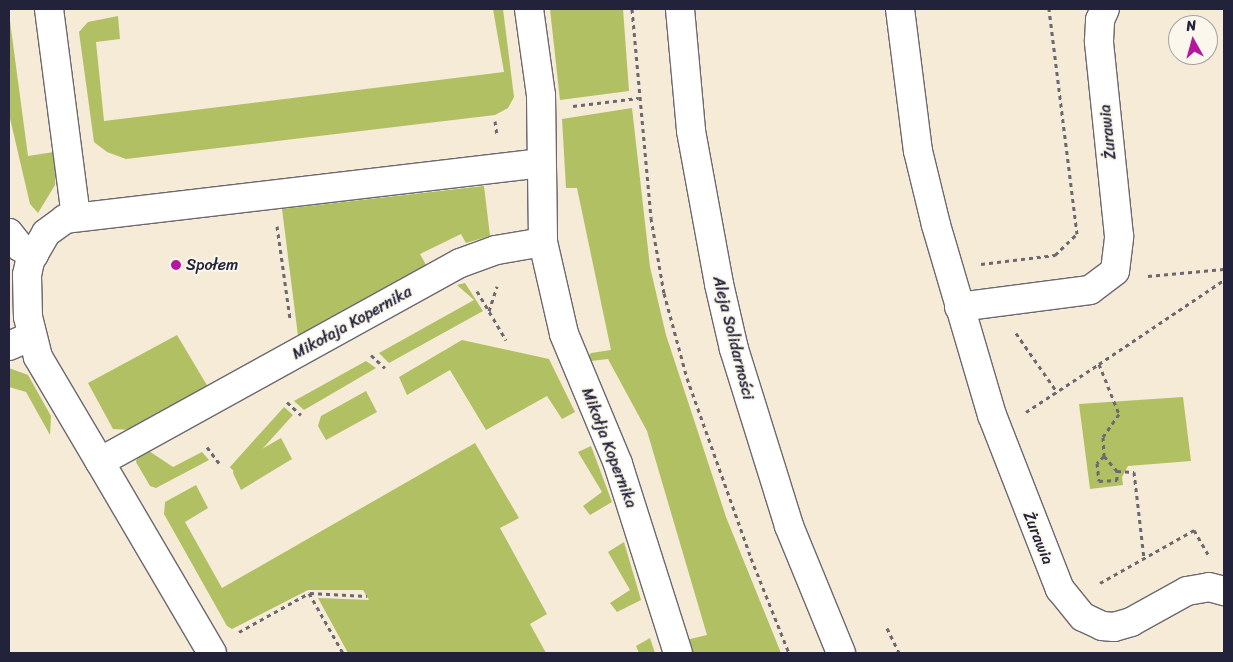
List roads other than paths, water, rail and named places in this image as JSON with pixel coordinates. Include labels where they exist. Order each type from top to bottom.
[{"type":"street","points":[[51,9],[76,216]]},
{"type":"street","points":[[529,9],[541,95],[543,242]]},
{"type":"street","name":"Aleja Solidarności","points":[[680,9],[691,131],[732,340],[789,526],[842,653]]},
{"type":"street","name":"Żurawia","points":[[900,9],[918,151],[959,307],[1020,494],[1053,574],[1074,609],[1093,622],[1114,627],[1131,622],[1188,591],[1209,587],[1224,591]]},
{"type":"street","name":"Żurawia","points":[[959,307],[1090,290],[1115,271],[1119,236],[1099,41],[1100,20],[1105,9]]},
{"type":"street","points":[[212,653],[38,357],[20,341],[34,254],[55,225],[76,216],[541,163]]},
{"type":"street","points":[[9,233],[20,247],[34,254]]},
{"type":"street","name":"Mikołaja Kopernika","points":[[100,462],[460,263],[496,250],[543,242]]},
{"type":"street","name":"Mikołja Kopernika","points":[[543,242],[564,334],[618,464],[678,653]]},
{"type":"place","name":"Społem","points":[[176,265]]}]
